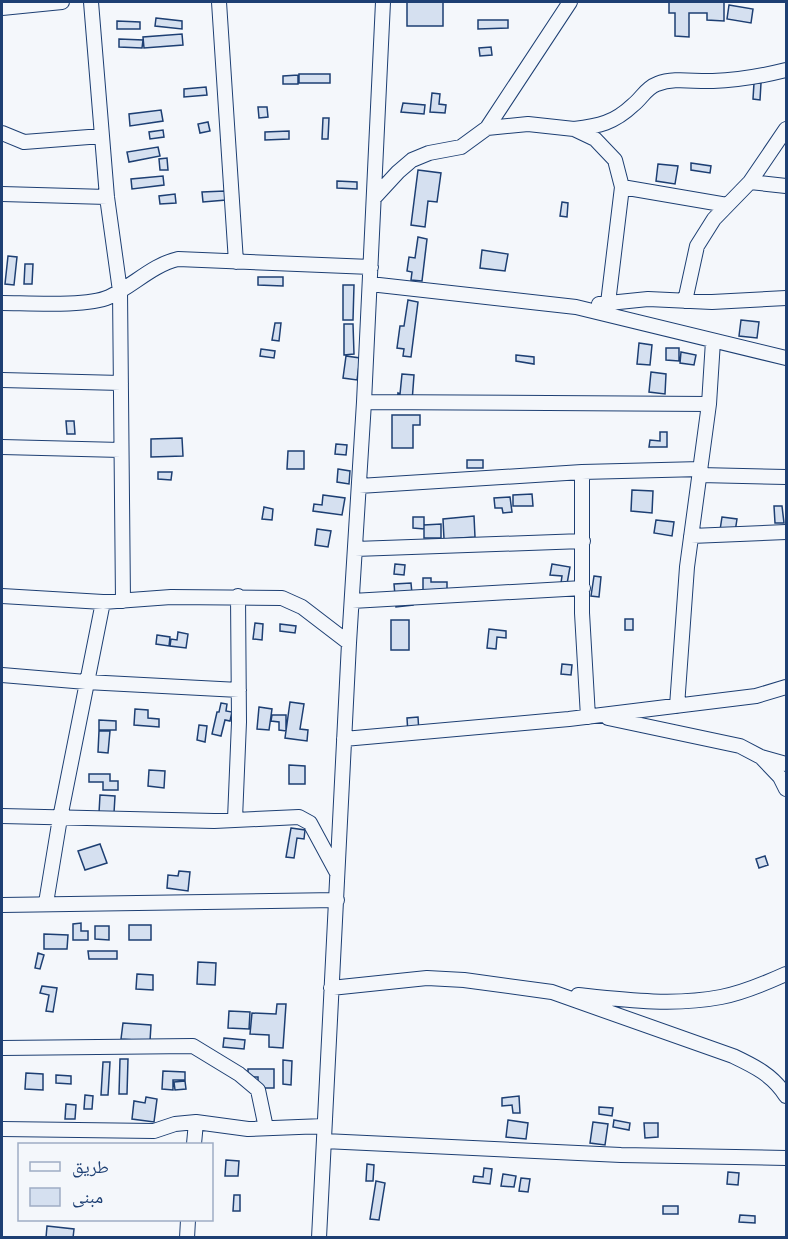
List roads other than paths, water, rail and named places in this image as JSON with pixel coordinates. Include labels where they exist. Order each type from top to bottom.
[{"type":"street","points":[[2,8],[62,2]]},
{"type":"street","points":[[91,2],[107,197],[120,291],[123,601]]},
{"type":"street","points":[[219,2],[236,262]]},
{"type":"street","points":[[319,1238],[383,2]]},
{"type":"street","points":[[374,198],[412,160],[429,153],[461,147],[487,128],[570,2]]},
{"type":"street","points":[[487,128],[528,124],[574,129],[602,125],[634,105],[647,89],[658,83],[763,76],[786,70]]},
{"type":"street","points":[[574,129],[595,139],[615,160],[622,187],[608,303]]},
{"type":"street","points":[[685,301],[697,246],[714,219],[750,182],[786,129]]},
{"type":"street","points":[[2,133],[24,142],[102,136]]},
{"type":"street","points":[[750,182],[786,186]]},
{"type":"street","points":[[622,187],[727,205]]},
{"type":"street","points":[[2,194],[107,197]]},
{"type":"street","points":[[2,303],[95,302],[120,291],[165,262],[178,259],[370,267]]},
{"type":"street","points":[[370,284],[576,307],[786,358]]},
{"type":"street","points":[[576,307],[648,299],[712,302],[786,298]]},
{"type":"street","points":[[677,706],[687,567],[710,404],[713,341]]},
{"type":"street","points":[[2,380],[121,383]]},
{"type":"street","points":[[364,402],[710,404]]},
{"type":"street","points":[[2,447],[121,450]]},
{"type":"street","points":[[359,486],[582,472],[700,472],[786,477]]},
{"type":"street","points":[[582,472],[582,613],[594,716]]},
{"type":"street","points":[[691,536],[786,532]]},
{"type":"street","points":[[355,549],[582,541]]},
{"type":"street","points":[[352,601],[583,588]]},
{"type":"street","points":[[2,596],[103,602],[171,597],[282,598],[303,607],[349,643]]},
{"type":"street","points":[[235,819],[239,690],[238,596]]},
{"type":"street","points":[[46,903],[60,818],[103,602]]},
{"type":"street","points":[[2,675],[239,690]]},
{"type":"street","points":[[344,739],[594,716],[756,696],[786,687]]},
{"type":"street","points":[[594,716],[740,746],[760,757],[786,764]]},
{"type":"street","points":[[760,757],[780,777],[786,789]]},
{"type":"street","points":[[2,816],[214,821],[300,817],[310,823],[338,875]]},
{"type":"street","points":[[2,905],[337,900]]},
{"type":"street","points":[[331,988],[427,978],[464,980],[631,1000],[680,1002],[722,997],[786,974]]},
{"type":"street","points":[[552,992],[733,1056],[760,1068],[781,1087],[786,1096]]},
{"type":"street","points":[[2,1048],[193,1046],[239,1074],[258,1090],[266,1128]]},
{"type":"street","points":[[2,1128],[154,1131],[175,1124],[196,1122],[248,1129],[324,1126]]},
{"type":"street","points":[[194,1143],[196,1122]]},
{"type":"street","points":[[324,1141],[621,1155],[786,1158]]},
{"type":"street","points":[[187,1238],[188,1221]]}]
